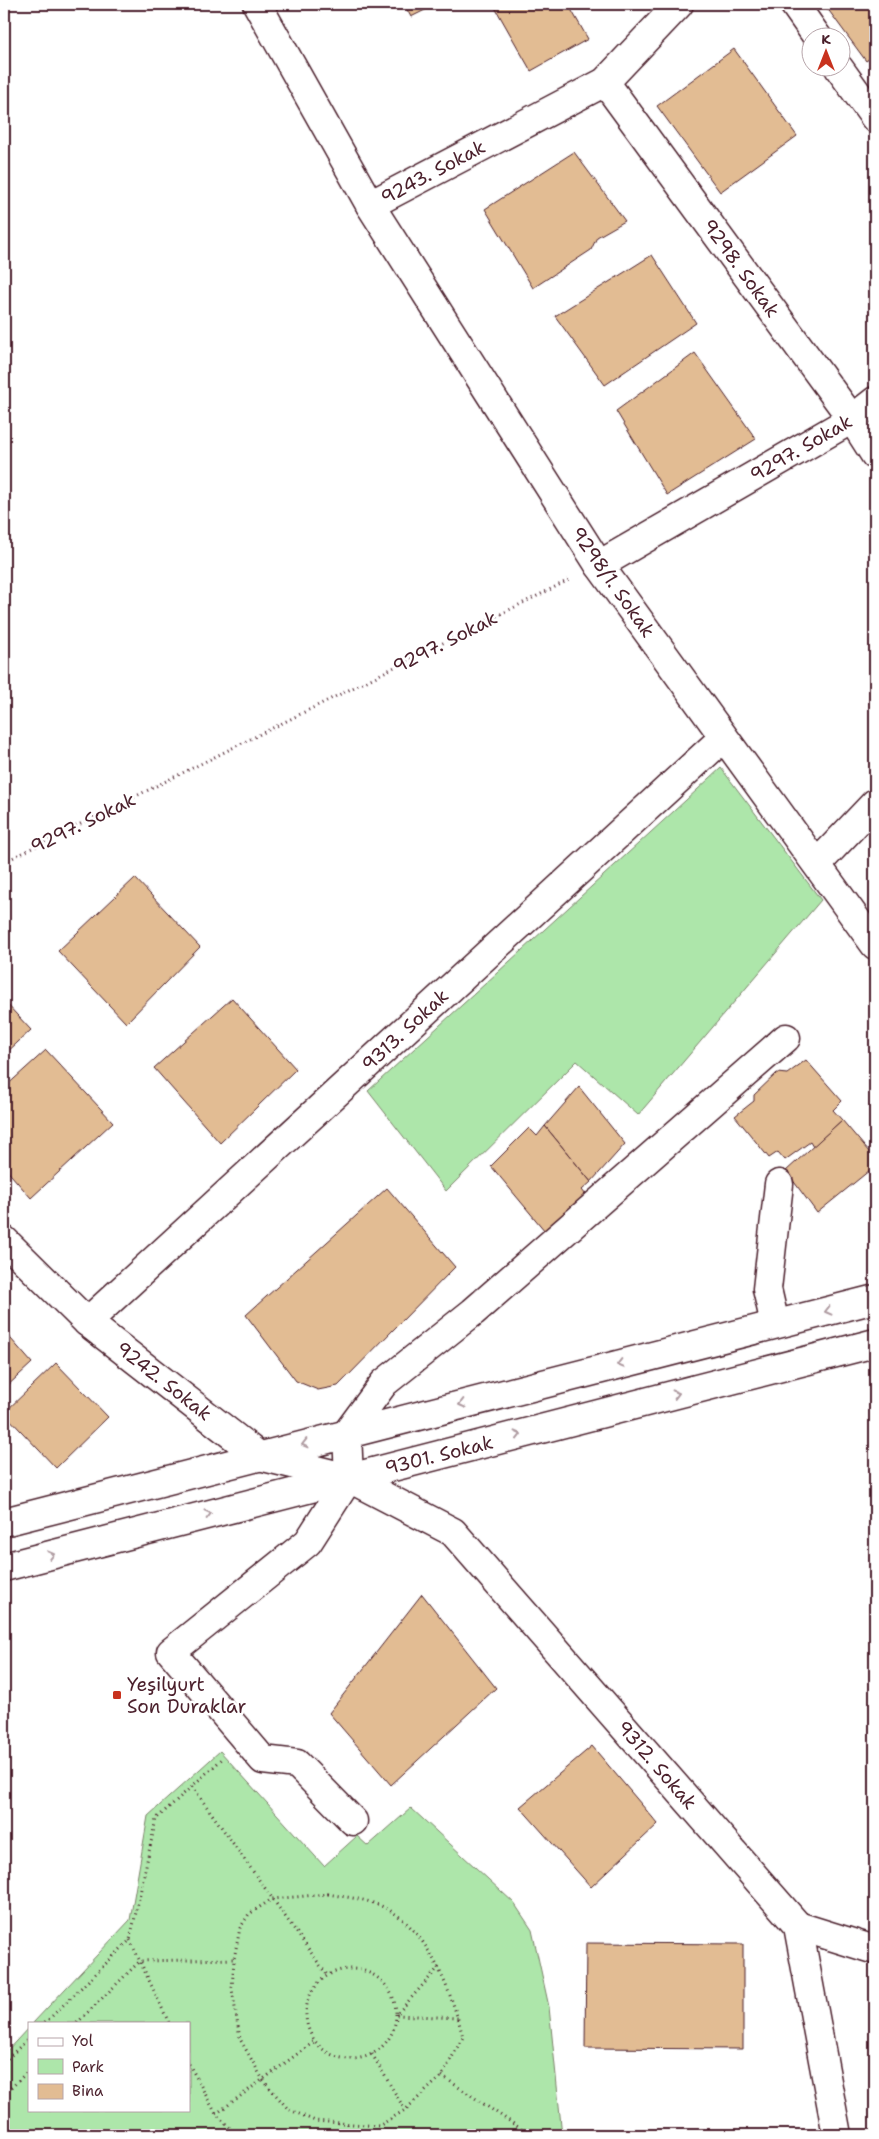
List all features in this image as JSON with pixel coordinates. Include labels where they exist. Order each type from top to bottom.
[{"type":"street","name":"9243. Sokak","points":[[257,4],[370,205],[605,82],[680,4]]},
{"type":"street","points":[[794,4],[811,28]]},
{"type":"street","points":[[846,78],[875,118]]},
{"type":"street","name":"9298. Sokak","points":[[605,82],[852,419],[875,455]]},
{"type":"street","name":"9298/1. Sokak","points":[[370,205],[599,565],[875,945]]},
{"type":"street","name":"9297. Sokak","points":[[599,565],[852,419],[875,401]]},
{"type":"street","name":"9313. Sokak","points":[[88,1322],[723,738]]},
{"type":"street","points":[[817,864],[875,803]]},
{"type":"street","points":[[353,1820],[297,1764],[263,1760],[171,1652],[308,1542],[349,1478],[348,1433],[384,1383],[473,1312],[786,1038]]},
{"type":"street","points":[[775,1324],[767,1289],[779,1184]]},
{"type":"street","name":"9242. Sokak","points":[[4,1240],[88,1322],[259,1456],[349,1478]]},
{"type":"street","points":[[4,1522],[875,1299]]},
{"type":"street","name":"9301. Sokak","points":[[4,1567],[875,1343]]},
{"type":"street","name":"9312. Sokak","points":[[349,1478],[453,1532],[798,1926]]},
{"type":"street","points":[[837,2135],[798,1926],[875,1950]]},
{"type":"path","name":"9297. Sokak","points":[[4,862],[599,565]]},
{"type":"path","points":[[45,2022],[130,1940],[156,1820],[244,1738]]},
{"type":"path","points":[[192,1786],[327,1976]]},
{"type":"path","points":[[328,1894],[377,1904],[397,1916],[414,1930],[428,1948],[439,1967],[464,2037],[442,2076],[405,2110],[378,2126],[315,2121],[288,2109],[262,2080],[240,2039],[232,1990],[234,1959],[240,1928],[249,1914],[272,1899],[328,1894]]},
{"type":"path","points":[[130,1940],[168,2022]]},
{"type":"path","points":[[78,2022],[140,1961],[234,1959]]},
{"type":"path","points":[[396,2015],[439,1967]]},
{"type":"path","points":[[354,1969],[368,1972],[389,1989],[395,2001],[396,2015],[390,2038],[382,2047],[372,2054],[348,2059],[335,2056],[324,2050],[315,2041],[309,2030],[306,2018],[307,2006],[314,1989],[327,1976],[340,1970],[354,1969]]},
{"type":"path","points":[[396,2015],[458,2018]]},
{"type":"path","points":[[4,2062],[28,2039]]},
{"type":"path","points":[[216,2114],[315,2041]]},
{"type":"path","points":[[372,2054],[405,2110]]},
{"type":"path","points":[[190,2066],[216,2114],[237,2135]]},
{"type":"path","points":[[4,2095],[28,2071]]},
{"type":"path","points":[[442,2076],[530,2135]]},
{"type":"path","points":[[347,2124],[347,2135]]},
{"type":"green space","points":[[721,768],[821,900],[638,1115],[577,1061],[446,1191],[368,1091]]},
{"type":"green space","points":[[220,1751],[324,1866],[357,1836],[368,1846],[411,1808],[514,1903],[532,1930],[549,2007],[562,2135],[4,2135],[4,2054],[28,2028],[28,2112],[190,2112],[190,2022],[34,2022],[130,1920],[148,1816]]},
{"type":"building","points":[[404,4],[437,4],[411,17]]},
{"type":"building","points":[[493,4],[568,4],[588,39],[531,71]]},
{"type":"building","points":[[824,4],[875,4],[875,55],[866,61],[852,42],[852,28],[842,28]]},
{"type":"building","points":[[734,49],[797,136],[720,192],[657,106]]},
{"type":"building","points":[[574,152],[625,221],[597,237],[591,250],[533,288],[485,209]]},
{"type":"building","points":[[652,255],[696,323],[605,385],[555,316]]},
{"type":"building","points":[[695,353],[756,439],[667,495],[616,411]]},
{"type":"building","points":[[135,878],[200,947],[126,1023],[58,951]]},
{"type":"building","points":[[232,998],[296,1069],[220,1143],[154,1068]]},
{"type":"building","points":[[4,1001],[31,1030],[4,1055]]},
{"type":"building","points":[[46,1050],[113,1122],[31,1198],[4,1167],[4,1088]]},
{"type":"building","points":[[806,1060],[842,1101],[833,1110],[842,1120],[813,1147],[810,1142],[785,1160],[778,1152],[769,1158],[735,1116],[754,1101],[754,1095],[777,1073],[787,1074]]},
{"type":"building","points":[[579,1087],[625,1144],[591,1182],[545,1126]]},
{"type":"building","points":[[842,1120],[875,1159],[875,1166],[817,1213],[786,1171]]},
{"type":"building","points":[[545,1126],[591,1182],[582,1190],[591,1201],[550,1237],[491,1166],[529,1128],[537,1136]]},
{"type":"building","points":[[387,1188],[455,1267],[338,1386],[318,1390],[296,1381],[246,1315]]},
{"type":"building","points":[[4,1331],[32,1363],[4,1389]]},
{"type":"building","points":[[56,1363],[108,1417],[56,1468],[4,1413]]},
{"type":"building","points":[[422,1594],[496,1688],[391,1785],[329,1713]]},
{"type":"building","points":[[592,1746],[658,1824],[591,1887],[520,1807]]},
{"type":"building","points":[[586,1943],[743,1944],[743,2049],[585,2048]]},
{"type":"place","name":"Yeşilyurt Son Duraklar","points":[[117,1695]]}]
